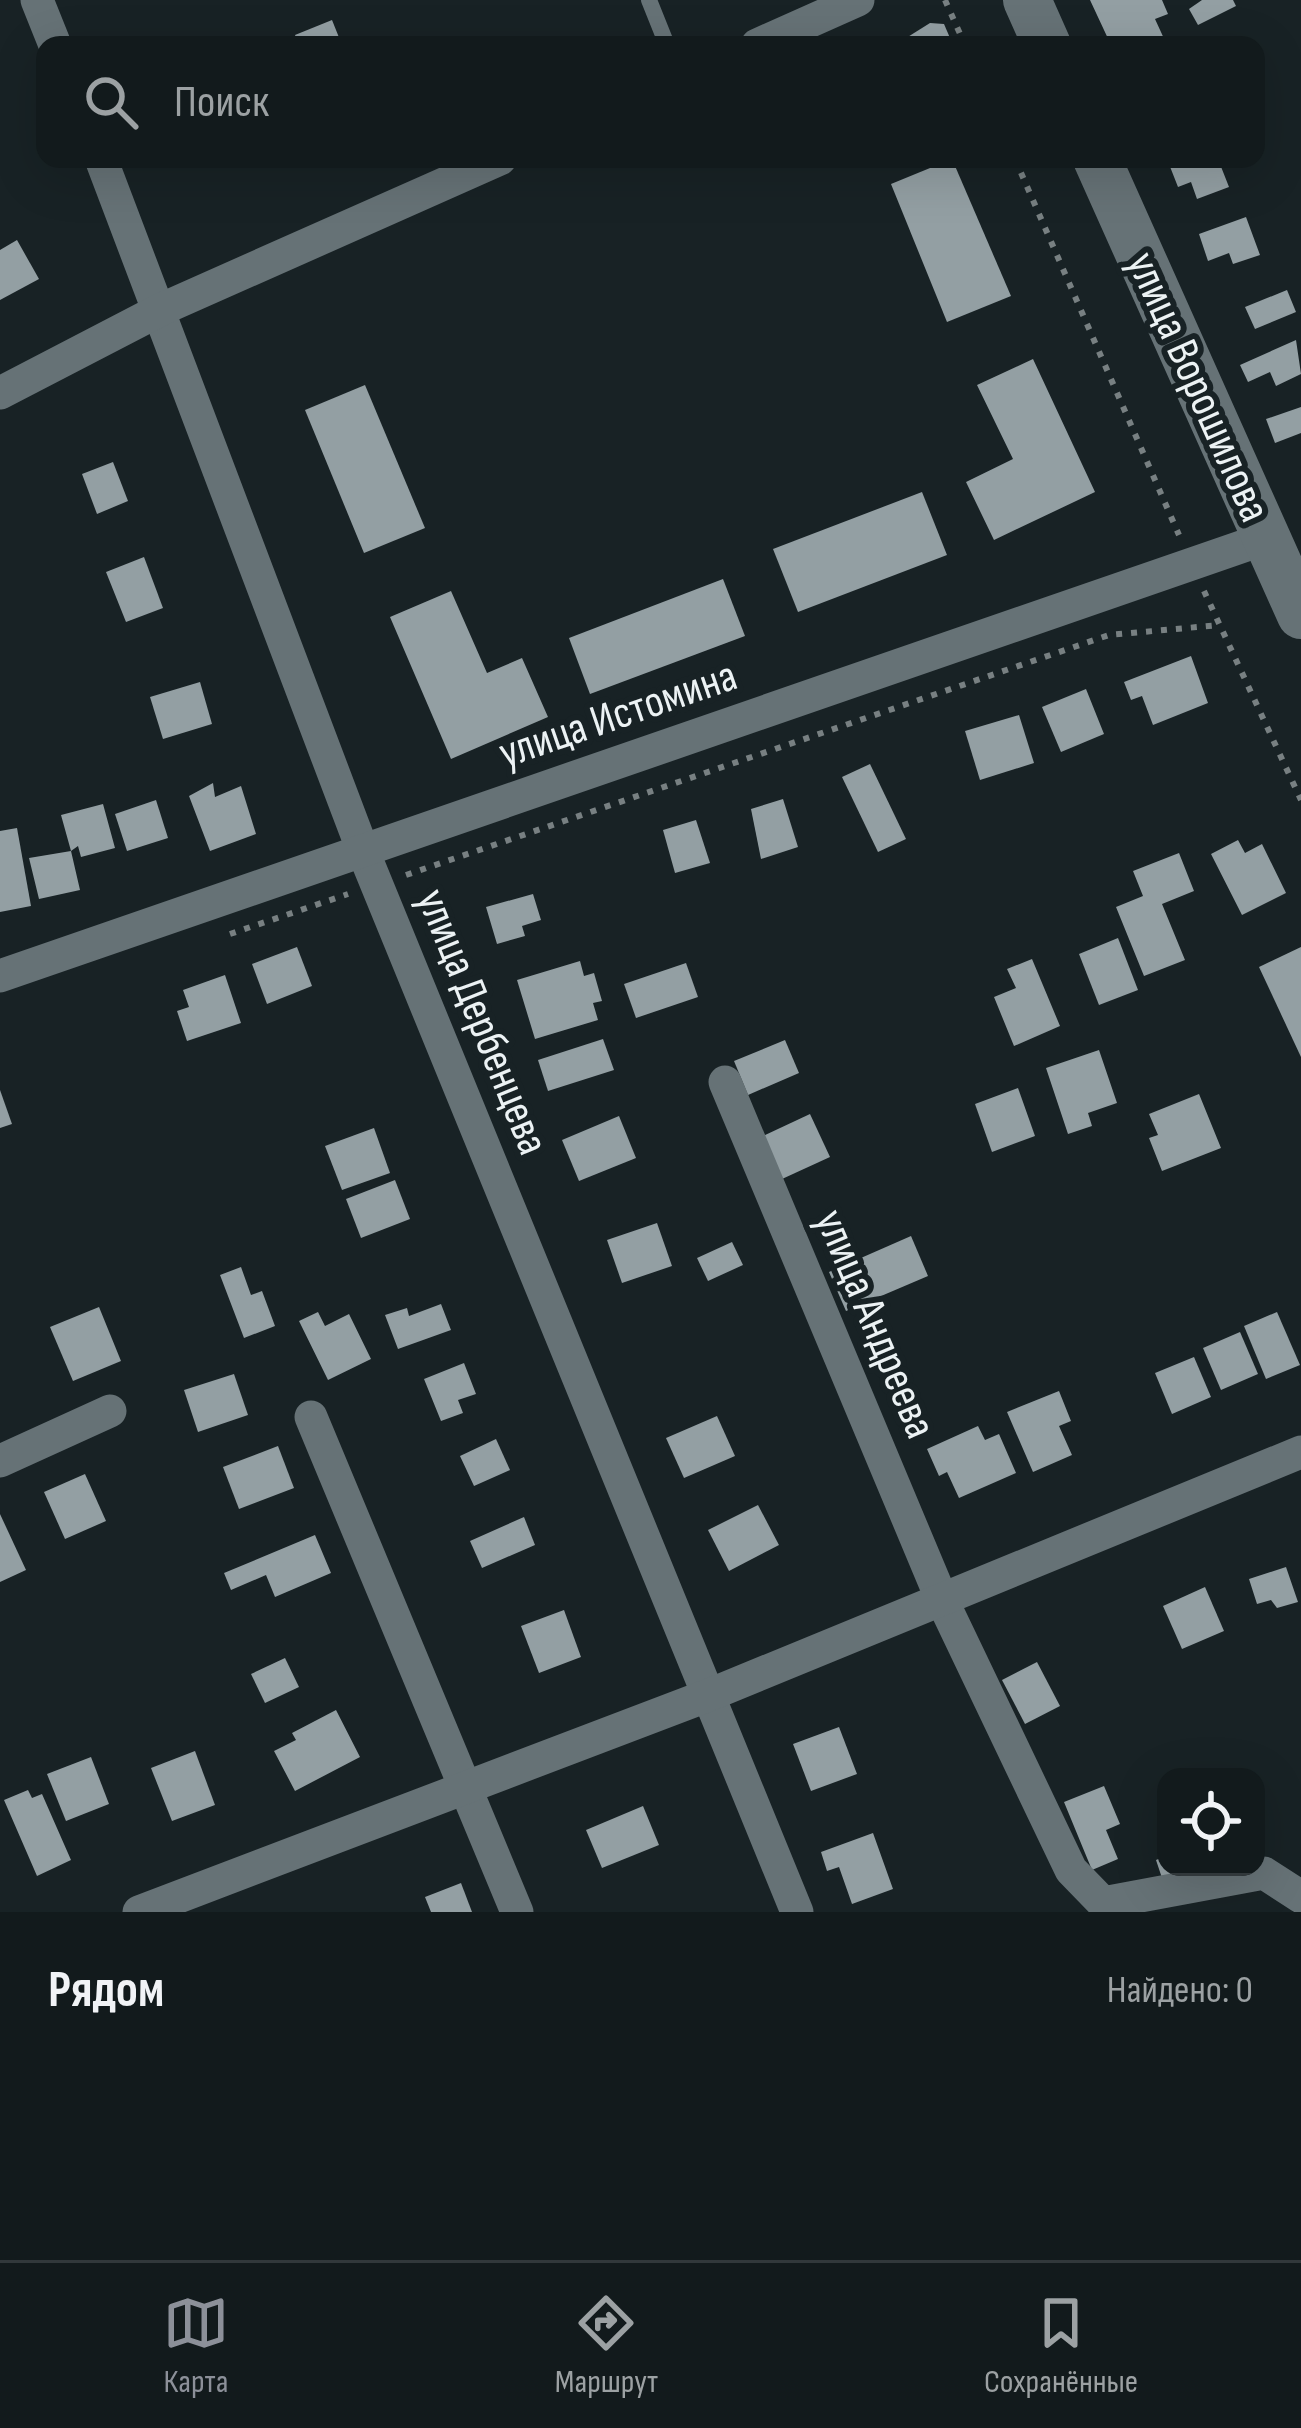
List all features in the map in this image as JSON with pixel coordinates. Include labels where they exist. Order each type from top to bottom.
[{"type":"main road","points":[[1027,0],[1043,36]]},
{"type":"main road","name":"улица Ворошилова","points":[[1101,168],[1301,615]]},
{"type":"street","points":[[37,0],[51,36]]},
{"type":"street","points":[[777,36],[858,0]]},
{"type":"street","name":"улица Дербенцева","points":[[105,168],[162,309],[376,885],[797,1912]]},
{"type":"street","points":[[0,393],[162,309],[480,168]]},
{"type":"street","name":"улица Истомина","points":[[0,976],[1264,539]]},
{"type":"street","name":"улица Андреева","points":[[725,1082],[942,1600],[1071,1870],[1103,1903],[1264,1873],[1301,1897]]},
{"type":"street","points":[[0,1461],[110,1412]]},
{"type":"street","points":[[311,1417],[517,1912]]},
{"type":"street","points":[[140,1912],[710,1695],[1301,1452]]},
{"type":"lane","points":[[649,0],[663,36]]},
{"type":"path","points":[[945,0],[961,36]]},
{"type":"path","points":[[1019,168],[1301,800]]},
{"type":"path","points":[[223,936],[1108,635],[1220,625]]},
{"type":"building","points":[[1090,0],[1162,0],[1168,14],[1155,19],[1163,36],[1107,36]]},
{"type":"building","points":[[1202,0],[1233,0],[1236,6],[1198,25],[1189,9]]},
{"type":"building","points":[[332,20],[338,36],[295,36]]},
{"type":"building","points":[[930,23],[944,24],[949,36],[909,36]]},
{"type":"building","points":[[930,168],[956,168],[1011,296],[947,322],[891,184]]},
{"type":"building","points":[[1171,168],[1222,168],[1229,187],[1197,199],[1191,182],[1178,187]]},
{"type":"building","points":[[1246,217],[1260,255],[1233,264],[1229,253],[1208,261],[1199,234]]},
{"type":"building","points":[[17,240],[39,279],[0,300],[0,250]]},
{"type":"building","points":[[1287,290],[1296,312],[1255,329],[1245,307]]},
{"type":"building","points":[[1296,340],[1301,374],[1276,386],[1270,372],[1248,382],[1240,365]]},
{"type":"building","points":[[1033,359],[1095,492],[994,540],[966,482],[1013,459],[977,385]]},
{"type":"building","points":[[365,385],[425,528],[364,553],[305,410]]},
{"type":"building","points":[[1301,407],[1301,433],[1275,443],[1266,419]]},
{"type":"building","points":[[113,462],[128,501],[97,514],[82,474]]},
{"type":"building","points":[[922,492],[947,555],[798,612],[773,549]]},
{"type":"building","points":[[144,557],[163,608],[126,622],[106,572]]},
{"type":"building","points":[[723,579],[745,636],[590,694],[569,638]]},
{"type":"building","points":[[451,591],[487,673],[522,658],[548,717],[451,759],[390,617]]},
{"type":"building","points":[[1191,656],[1208,703],[1153,725],[1142,696],[1131,700],[1124,682]]},
{"type":"building","points":[[200,682],[212,724],[163,739],[150,697]]},
{"type":"building","points":[[1086,689],[1104,734],[1061,752],[1042,707]]},
{"type":"building","points":[[1019,715],[1034,763],[980,780],[965,731]]},
{"type":"building","points":[[870,764],[906,839],[878,852],[842,777]]},
{"type":"building","points":[[213,783],[215,797],[241,786],[256,834],[210,851],[189,796]]},
{"type":"building","points":[[783,799],[798,847],[761,859],[751,809]]},
{"type":"building","points":[[156,800],[168,838],[127,851],[115,814]]},
{"type":"building","points":[[103,804],[115,848],[81,857],[78,846],[71,851],[61,815]]},
{"type":"building","points":[[696,820],[710,863],[675,873],[663,830]]},
{"type":"building","points":[[17,828],[31,906],[0,912],[0,831]]},
{"type":"building","points":[[1238,840],[1245,853],[1262,844],[1286,893],[1242,915],[1211,854]]},
{"type":"building","points":[[71,851],[80,890],[39,899],[29,858]]},
{"type":"building","points":[[1179,853],[1194,891],[1162,904],[1185,960],[1144,976],[1116,907],[1143,896],[1133,871]]},
{"type":"building","points":[[533,894],[541,920],[522,926],[525,936],[497,944],[486,907]]},
{"type":"building","points":[[1118,938],[1138,990],[1099,1005],[1079,954]]},
{"type":"building","points":[[297,947],[312,986],[267,1004],[252,964]]},
{"type":"building","points":[[1301,947],[1301,1057],[1259,967]]},
{"type":"building","points":[[1032,959],[1060,1026],[1014,1046],[994,997],[1016,988],[1007,969]]},
{"type":"building","points":[[580,961],[584,976],[594,973],[602,1001],[593,1003],[598,1020],[535,1039],[517,980]]},
{"type":"building","points":[[686,963],[698,997],[636,1018],[624,984]]},
{"type":"building","points":[[225,975],[241,1023],[187,1041],[177,1011],[189,1007],[183,990]]},
{"type":"building","points":[[603,1039],[614,1070],[548,1091],[538,1060]]},
{"type":"building","points":[[785,1040],[799,1073],[748,1095],[734,1061]]},
{"type":"building","points":[[1099,1050],[1117,1103],[1088,1113],[1092,1126],[1068,1134],[1046,1068]]},
{"type":"building","points":[[1018,1088],[1035,1136],[992,1152],[975,1104]]},
{"type":"building","points":[[0,1090],[12,1124],[0,1128]]},
{"type":"building","points":[[1199,1094],[1221,1148],[1162,1171],[1149,1138],[1158,1135],[1149,1114]]},
{"type":"building","points":[[810,1114],[830,1157],[782,1179],[763,1136]]},
{"type":"building","points":[[619,1116],[636,1158],[579,1181],[562,1140]]},
{"type":"building","points":[[374,1128],[390,1173],[342,1190],[325,1146]]},
{"type":"building","points":[[395,1180],[410,1219],[361,1238],[346,1199]]},
{"type":"building","points":[[657,1223],[672,1266],[622,1283],[607,1240]]},
{"type":"building","points":[[911,1236],[928,1276],[846,1311],[829,1272]]},
{"type":"building","points":[[732,1242],[743,1265],[708,1281],[697,1258]]},
{"type":"building","points":[[241,1267],[251,1295],[262,1291],[275,1326],[244,1338],[220,1275]]},
{"type":"building","points":[[441,1304],[451,1330],[398,1349],[385,1315],[407,1308],[409,1316]]},
{"type":"building","points":[[99,1307],[121,1361],[73,1381],[50,1327]]},
{"type":"building","points":[[318,1312],[325,1326],[349,1314],[371,1359],[328,1380],[299,1321]]},
{"type":"building","points":[[1277,1312],[1300,1365],[1266,1379],[1244,1326]]},
{"type":"building","points":[[1240,1332],[1258,1374],[1221,1390],[1203,1348]]},
{"type":"building","points":[[1194,1357],[1211,1397],[1172,1414],[1155,1373]]},
{"type":"building","points":[[464,1363],[476,1394],[458,1400],[463,1413],[441,1421],[424,1379]]},
{"type":"building","points":[[234,1374],[248,1415],[198,1432],[184,1390]]},
{"type":"building","points":[[1059,1391],[1071,1421],[1059,1426],[1072,1455],[1033,1472],[1007,1412]]},
{"type":"building","points":[[717,1416],[735,1456],[684,1478],[666,1438]]},
{"type":"building","points":[[978,1426],[985,1440],[999,1434],[1016,1473],[959,1498],[947,1472],[939,1476],[927,1449]]},
{"type":"building","points":[[496,1439],[510,1470],[474,1486],[460,1456]]},
{"type":"building","points":[[278,1446],[294,1488],[239,1509],[223,1467]]},
{"type":"building","points":[[85,1474],[106,1521],[65,1539],[44,1492]]},
{"type":"building","points":[[758,1505],[779,1545],[729,1571],[708,1530]]},
{"type":"building","points":[[0,1514],[26,1570],[0,1582]]},
{"type":"building","points":[[524,1517],[535,1545],[482,1568],[470,1541]]},
{"type":"building","points":[[315,1535],[331,1573],[275,1597],[266,1575],[231,1590],[224,1573]]},
{"type":"building","points":[[1286,1567],[1298,1602],[1277,1608],[1271,1600],[1257,1604],[1249,1579]]},
{"type":"building","points":[[1205,1587],[1224,1631],[1182,1649],[1163,1606]]},
{"type":"building","points":[[564,1610],[581,1657],[539,1673],[521,1626]]},
{"type":"building","points":[[285,1658],[299,1687],[265,1703],[251,1674]]},
{"type":"building","points":[[1037,1662],[1060,1706],[1025,1724],[1002,1680]]},
{"type":"building","points":[[336,1710],[360,1757],[295,1791],[274,1751],[296,1740],[292,1733]]},
{"type":"building","points":[[839,1727],[857,1774],[811,1791],[793,1744]]},
{"type":"building","points":[[195,1751],[215,1805],[172,1821],[151,1768]]},
{"type":"building","points":[[91,1757],[109,1804],[66,1821],[47,1774]]},
{"type":"building","points":[[1104,1786],[1120,1824],[1106,1830],[1118,1859],[1092,1870],[1064,1802]]},
{"type":"building","points":[[28,1790],[32,1798],[42,1794],[71,1860],[37,1876],[4,1800]]},
{"type":"building","points":[[643,1806],[659,1845],[602,1868],[586,1830]]},
{"type":"building","points":[[873,1833],[893,1889],[852,1904],[839,1867],[827,1871],[821,1852]]},
{"type":"building","points":[[1161,1876],[1186,1876],[1164,1884]]},
{"type":"building","points":[[461,1883],[472,1912],[431,1912],[425,1897]]}]
